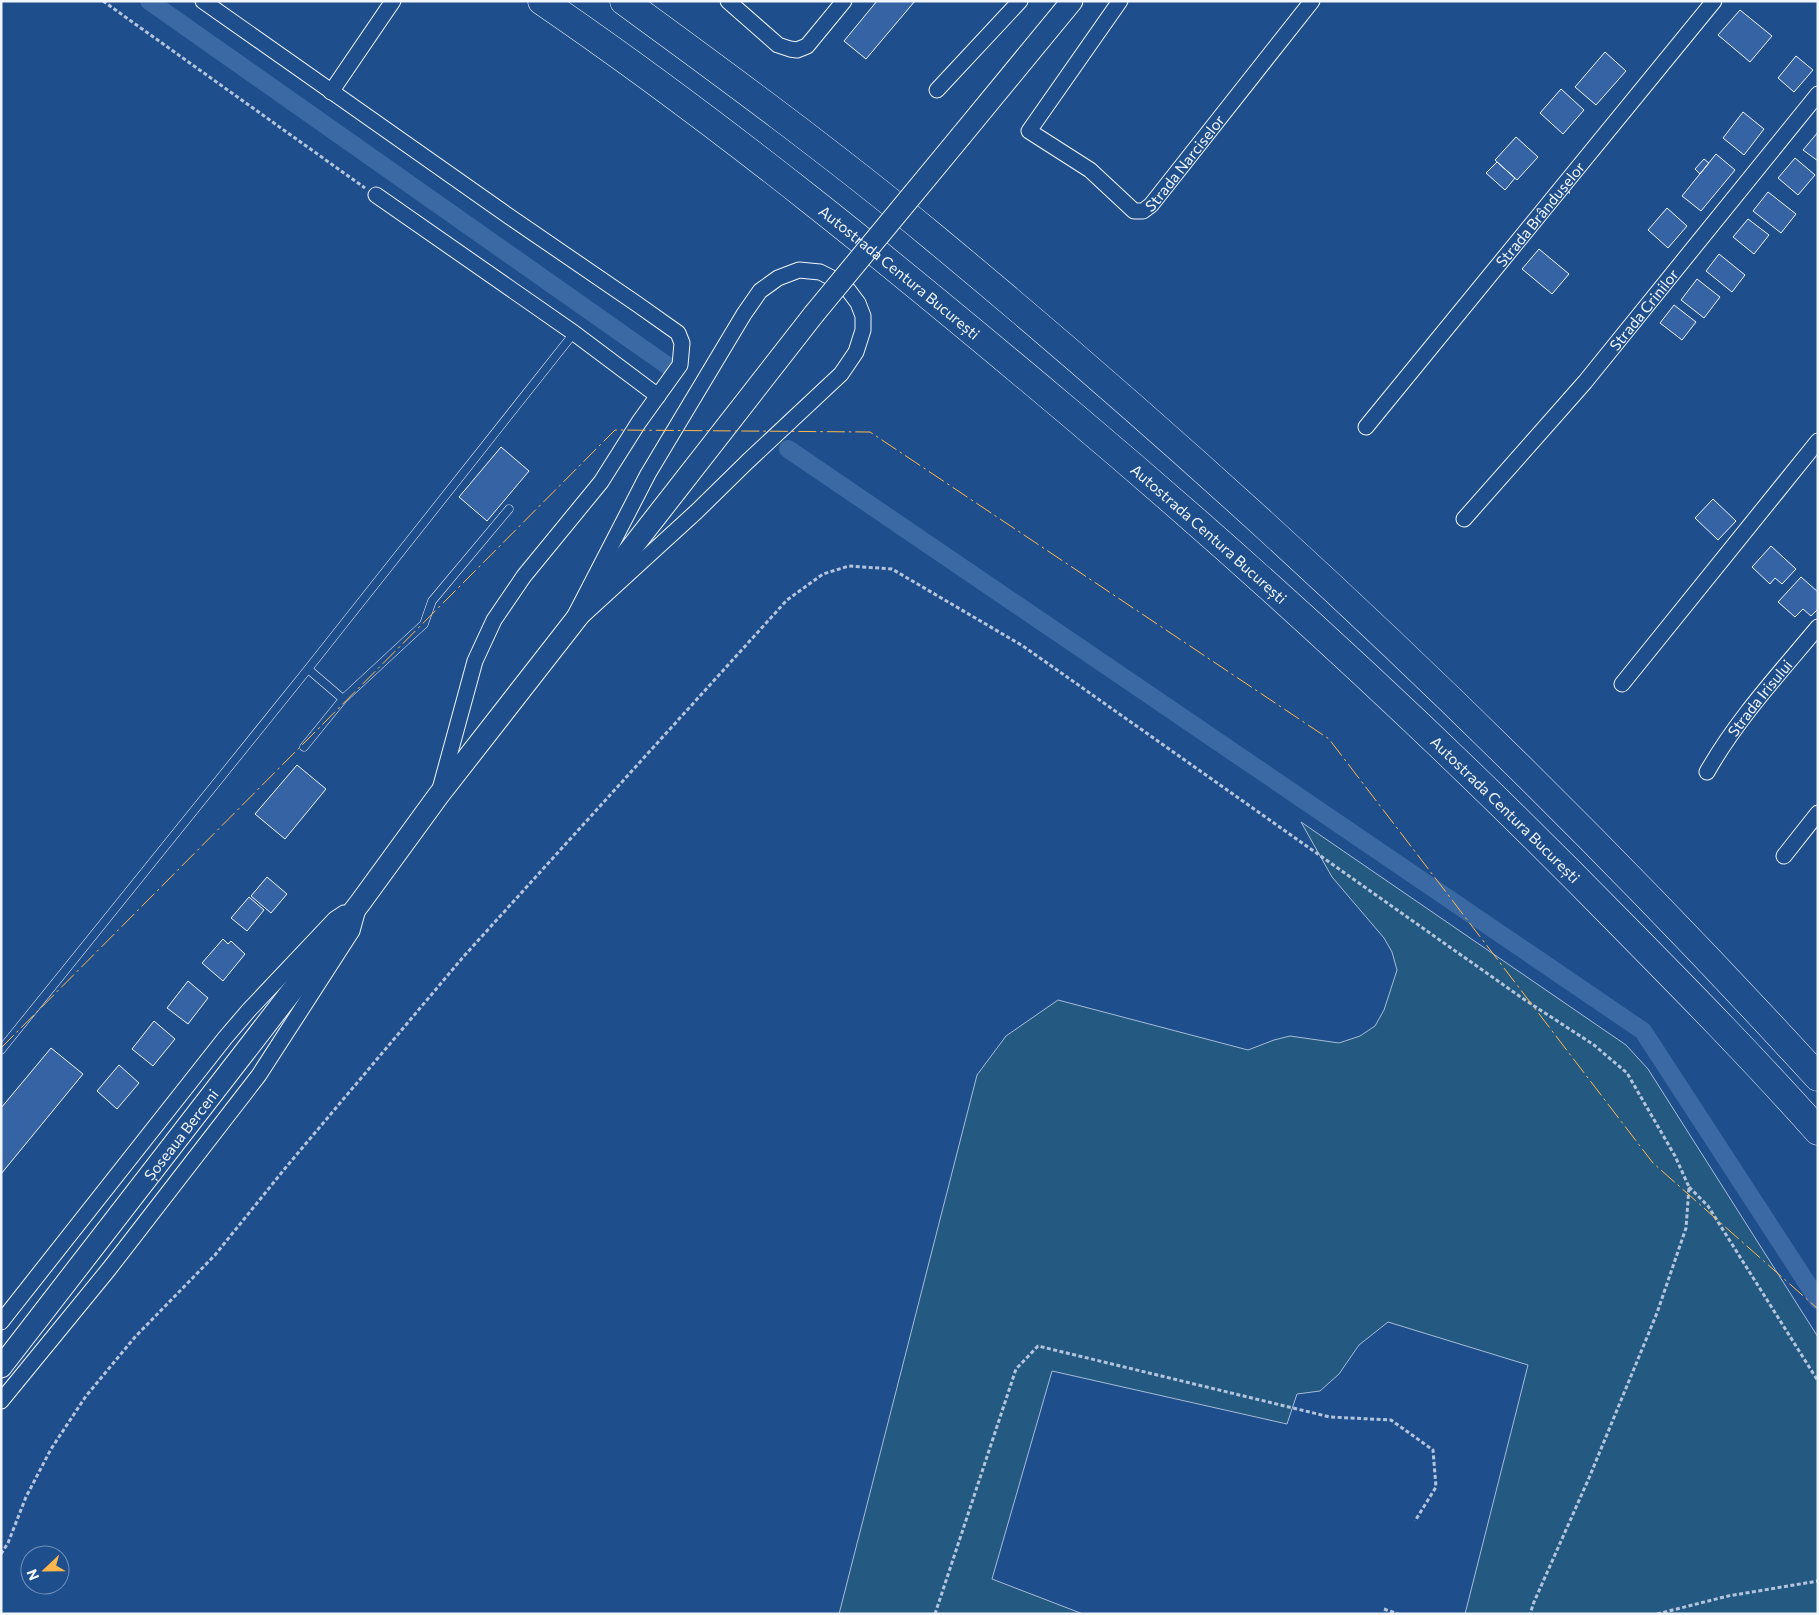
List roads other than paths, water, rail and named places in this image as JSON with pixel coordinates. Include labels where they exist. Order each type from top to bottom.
[{"type":"highway","name":"Autostrada Centura București","points":[[542,1],[728,135],[901,271],[1149,479],[1333,644],[1543,844],[1709,1014],[1818,1131]]},
{"type":"highway","points":[[624,1],[756,98],[930,234],[1200,466],[1366,619],[1564,810],[1700,949],[1818,1076]]},
{"type":"main road","name":"Șoseaua Berceni","points":[[7,1360],[360,903],[438,796],[814,314],[1072,1]]},
{"type":"street","points":[[203,1],[678,333],[682,343],[680,366],[639,422],[601,482],[524,576],[494,620],[475,661],[438,796]]},
{"type":"street","points":[[331,92],[393,1]]},
{"type":"street","points":[[728,1],[778,45],[797,50],[806,46],[844,1]]},
{"type":"street","points":[[937,90],[1020,1]]},
{"type":"street","name":"Strada Narciselor","points":[[1120,1],[1029,131],[1090,170],[1134,211],[1143,211],[1151,205],[1312,1]]},
{"type":"street","name":"Strada Brândușelor","points":[[1366,427],[1714,1]]},
{"type":"street","name":"Strada Crinilor","points":[[1464,519],[1585,382],[1818,94]]},
{"type":"street","points":[[376,195],[574,334],[658,396]]},
{"type":"street","points":[[799,270],[820,272],[836,280],[858,303],[863,316],[863,330],[856,352],[841,374],[696,512],[568,629],[648,474],[744,314],[760,291],[778,278],[799,270]]},
{"type":"street","points":[[1622,684],[1818,441]]},
{"type":"street","name":"Strada Irisului","points":[[1707,772],[1739,723],[1818,627]]},
{"type":"street","points":[[1784,856],[1818,813]]},
{"type":"street","points":[[1,1322],[231,1031],[336,919],[360,903]]},
{"type":"street","points":[[1,1401],[109,1269],[259,1075],[352,931],[360,903]]},
{"type":"lane","points":[[1,1050],[308,669],[574,334]]},
{"type":"lane","points":[[304,747],[343,699],[424,624],[432,601],[509,509]]},
{"type":"lane","points":[[308,669],[343,699]]},
{"type":"waterway","points":[[149,1],[675,371]]},
{"type":"waterway","points":[[788,449],[1643,1031],[1818,1300]]}]
